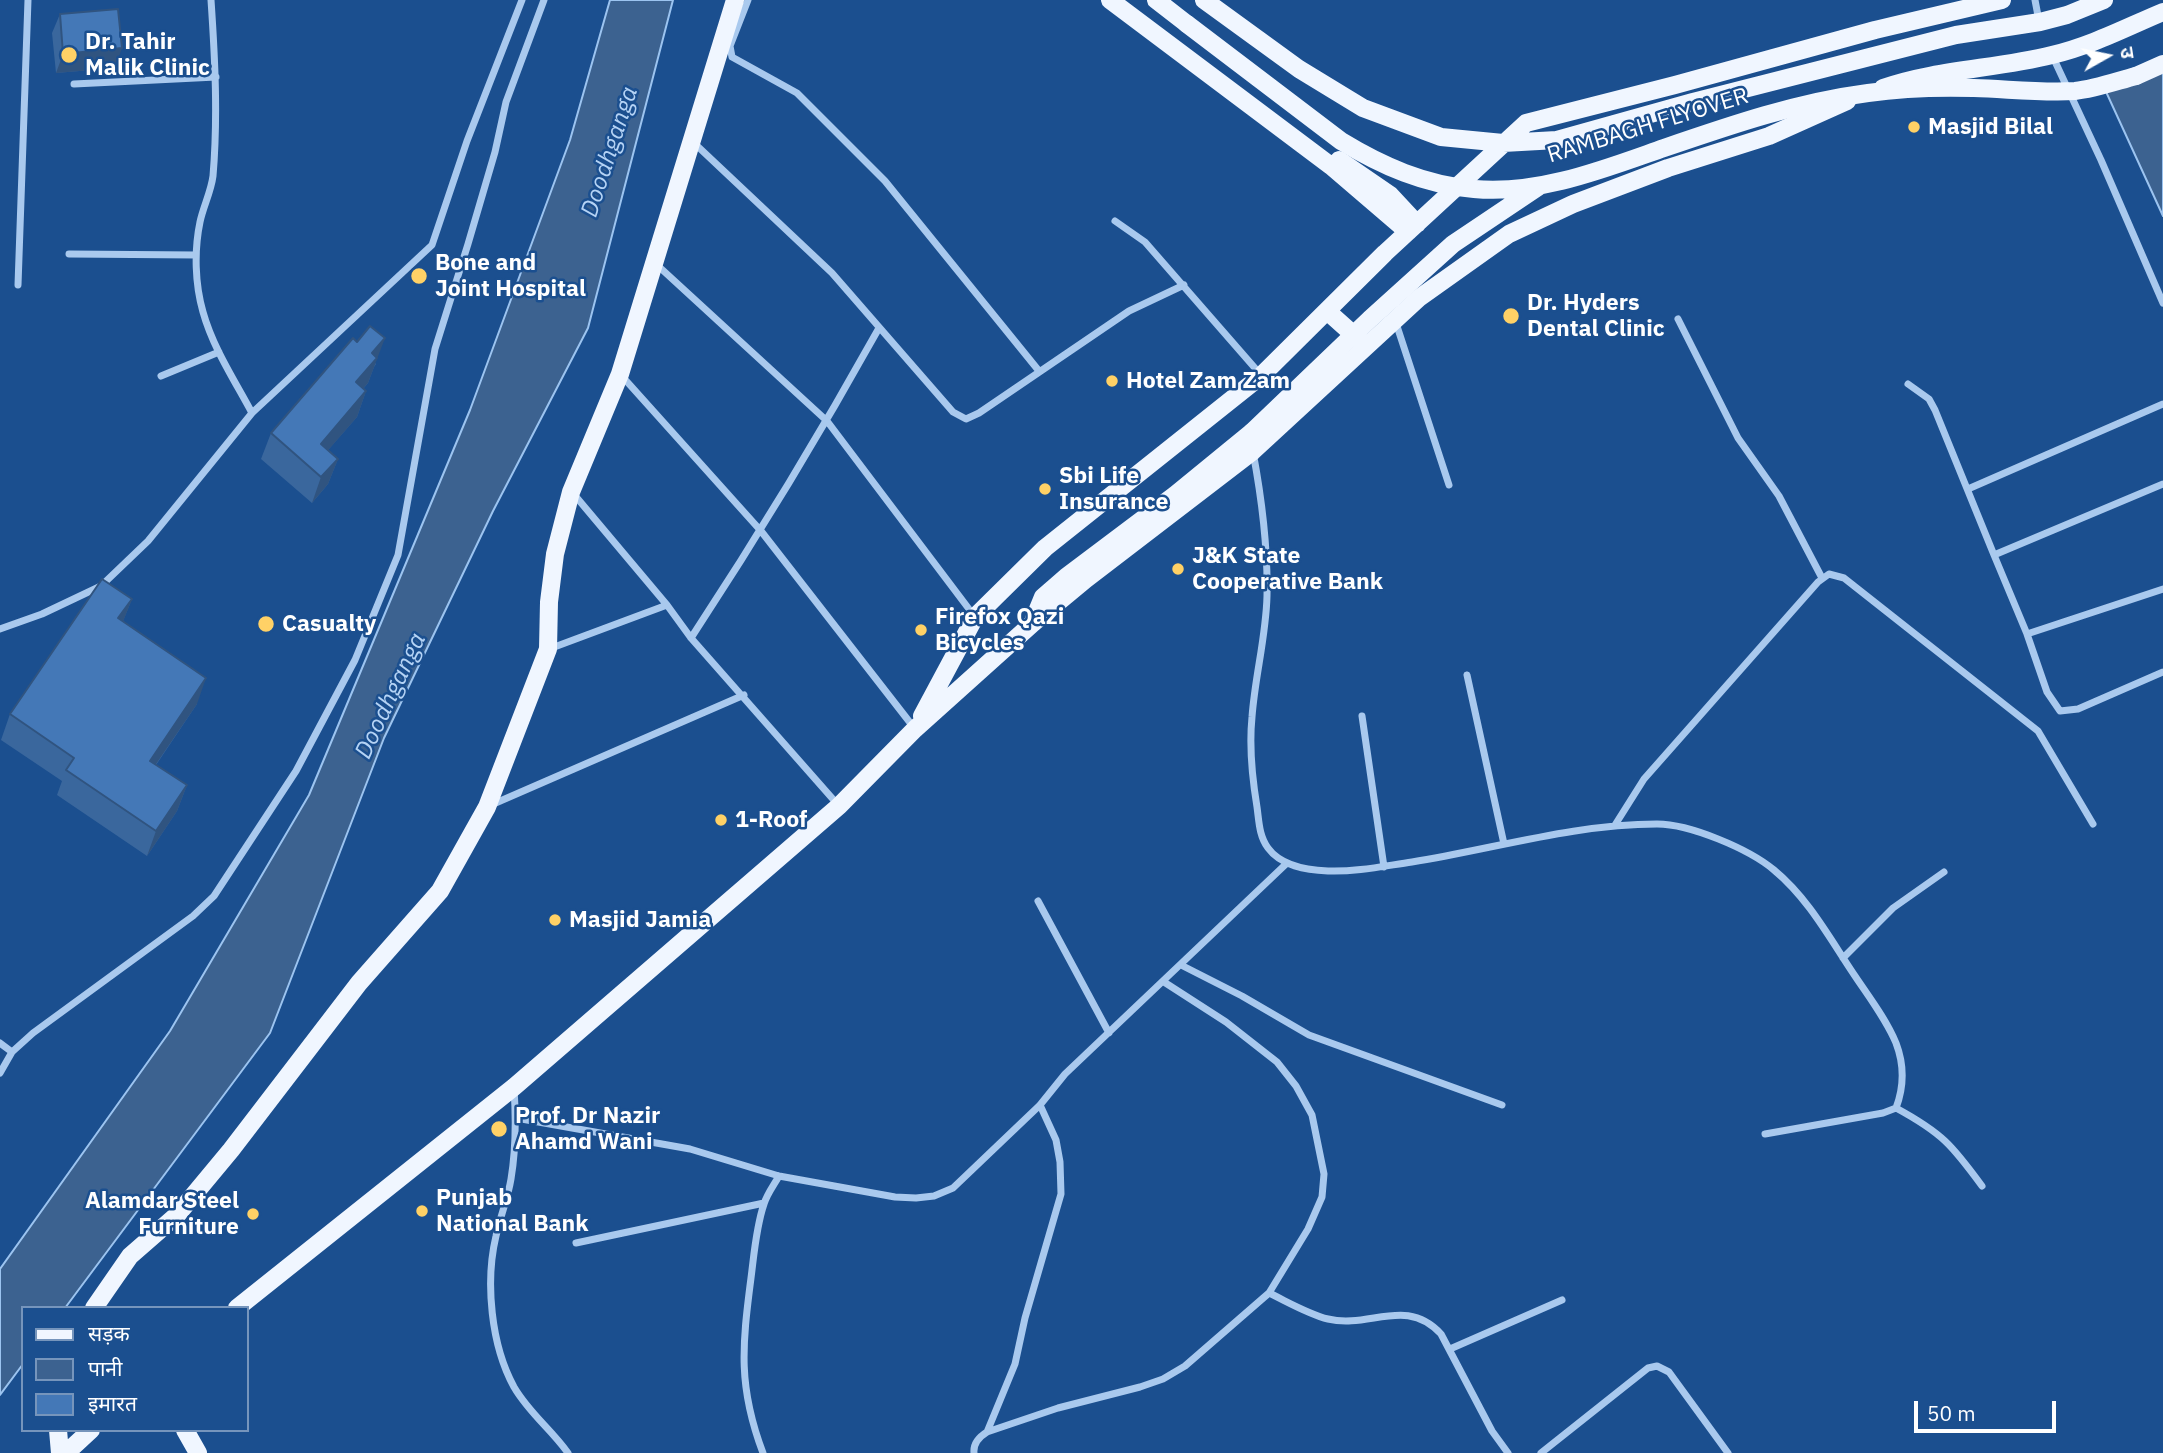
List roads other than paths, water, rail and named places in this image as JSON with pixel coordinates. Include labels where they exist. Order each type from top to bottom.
[{"type":"main road","points":[[95,1306],[131,1256],[177,1215],[208,1178],[359,983],[440,891],[487,807],[548,649],[549,601],[555,554],[572,492],[620,374],[656,264],[734,0]]},
{"type":"main road","points":[[1110,0],[1412,228]]},
{"type":"main road","points":[[1126,0],[1294,127],[1390,195],[1412,228]]},
{"type":"main road","name":"RAMBAGH FLYOVER","points":[[1156,0],[1341,141],[1394,171],[1453,187],[1478,190],[1541,185],[1612,166],[1771,113],[1866,93],[1942,87],[2078,91],[2136,76],[2163,64]]},
{"type":"main road","points":[[1204,0],[1299,69],[1363,108],[1441,137],[1503,143],[1557,140],[1693,102],[1956,35],[2040,22],[2067,15],[2104,0]]},
{"type":"main road","name":"RAMBAGH FLYOVER","points":[[915,729],[975,617],[1045,548],[1261,376],[1412,228],[1526,123],[1875,30],[2002,0]]},
{"type":"main road","points":[[240,1306],[514,1087],[839,806],[915,729],[1033,623],[1253,451],[1419,298],[1509,234],[1573,204],[1668,168],[1769,136],[1839,103],[1906,80],[2052,55],[2163,12]]},
{"type":"main road","points":[[1033,623],[1043,597],[1058,584],[1175,495],[1252,432],[1453,244],[1541,185]]},
{"type":"main road","points":[[1327,311],[1367,346]]},
{"type":"main road","points":[[58,1432],[60,1453]]},
{"type":"main road","points":[[66,1453],[89,1432]]},
{"type":"main road","points":[[186,1432],[198,1453]]},
{"type":"street","points":[[18,285],[28,0]]},
{"type":"street","points":[[211,0],[216,77],[212,179],[200,223],[196,255],[198,282],[203,313],[219,352],[252,413]]},
{"type":"street","points":[[0,629],[42,614],[101,586],[148,541],[252,413],[432,244],[467,141],[522,0]]},
{"type":"street","points":[[0,1073],[12,1052],[33,1033],[192,916],[214,896],[296,771],[355,660],[398,555],[435,349],[495,152],[506,102],[544,0]]},
{"type":"street","points":[[748,0],[730,47],[732,57],[797,93],[876,171],[1039,371]]},
{"type":"street","points":[[2035,0],[2040,22]]},
{"type":"street","points":[[2052,55],[2163,303]]},
{"type":"street","points":[[74,84],[216,77]]},
{"type":"street","points":[[692,141],[832,273],[953,412],[966,419],[979,413],[1129,311],[1184,285]]},
{"type":"street","points":[[1115,221],[1145,242],[1261,376]]},
{"type":"street","points":[[69,254],[196,255]]},
{"type":"street","points":[[656,264],[827,421],[975,617]]},
{"type":"street","points":[[1678,319],[1738,438],[1779,496],[1822,578]]},
{"type":"street","points":[[1395,320],[1450,485]]},
{"type":"street","points":[[691,638],[761,531],[879,328]]},
{"type":"street","points":[[161,376],[219,352]]},
{"type":"street","points":[[620,374],[761,531],[915,729]]},
{"type":"street","points":[[1908,384],[1929,399],[2027,634],[2046,692],[2060,711],[2078,709],[2163,672]]},
{"type":"street","points":[[1968,489],[2163,404]]},
{"type":"street","points":[[1253,451],[1266,526],[1267,594],[1266,622],[1252,714],[1250,753],[1261,836],[1269,849],[1286,864],[1325,871],[1384,867],[1615,825],[1660,824],[1681,826],[1703,833],[1772,868],[1802,896],[1883,1018],[1895,1042],[1902,1076],[1902,1094],[1896,1108]]},
{"type":"street","points":[[1994,555],[2163,484]]},
{"type":"street","points":[[572,492],[667,605],[691,638],[839,806]]},
{"type":"street","points":[[1615,825],[1644,779],[1822,578],[1829,574],[1844,578],[2038,731],[2093,824]]},
{"type":"street","points":[[2027,634],[2163,589]]},
{"type":"street","points":[[548,649],[667,605]]},
{"type":"street","points":[[1467,675],[1504,844]]},
{"type":"street","points":[[487,807],[744,695]]},
{"type":"street","points":[[1362,716],[1384,867]]},
{"type":"street","points":[[516,1118],[690,1149],[779,1176],[895,1197],[934,1196],[953,1188],[1040,1105],[1065,1074],[1286,864]]},
{"type":"street","points":[[1843,958],[1893,908],[1944,872]]},
{"type":"street","points":[[1038,901],[1109,1033]]},
{"type":"street","points":[[1181,965],[1309,1035],[1502,1105]]},
{"type":"street","points":[[974,1453],[977,1440],[987,1432],[1058,1408],[1163,1379],[1185,1366],[1269,1293],[1308,1229],[1322,1197],[1324,1174],[1312,1115],[1296,1086],[1277,1062],[1226,1022],[1164,982]]},
{"type":"street","points":[[0,1043],[12,1052]]},
{"type":"street","points":[[514,1087],[516,1118],[511,1180],[490,1268],[490,1299],[504,1366],[514,1386],[529,1411],[556,1436],[568,1453]]},
{"type":"street","points":[[987,1432],[1015,1364],[1025,1318],[1060,1194],[1060,1162],[1056,1140],[1040,1105]]},
{"type":"street","points":[[1765,1134],[1896,1108],[1941,1135],[1955,1148],[1982,1186]]},
{"type":"street","points":[[763,1453],[747,1396],[742,1349],[764,1203],[779,1176]]},
{"type":"street","points":[[576,1243],[764,1203]]},
{"type":"street","points":[[1269,1293],[1330,1320],[1347,1321],[1397,1315],[1412,1316],[1431,1324],[1450,1349],[1492,1431],[1508,1453]]},
{"type":"street","points":[[1450,1349],[1562,1300]]},
{"type":"street","points":[[1541,1453],[1648,1368],[1657,1366],[1669,1372],[1728,1453]]},
{"type":"water","name":"Doodhganga","points":[[610,0],[673,0],[588,328],[493,511],[384,738],[270,1033],[66,1306],[21,1306],[21,1367],[0,1395],[0,1269],[170,1031],[309,795],[470,410],[570,140]]},
{"type":"water","points":[[2064,0],[2163,0],[2163,216]]},
{"type":"place","name":"Dr. Tahir Malik Clinic","points":[[69,55]]},
{"type":"place","name":"Masjid Bilal","points":[[1914,127]]},
{"type":"place","name":"Bone and Joint Hospital","points":[[419,276]]},
{"type":"place","name":"Dr. Hyders Dental Clinic","points":[[1511,316]]},
{"type":"place","name":"Hotel Zam Zam","points":[[1112,381]]},
{"type":"place","name":"Sbi Life Insurance","points":[[1045,489]]},
{"type":"place","name":"J&K State Cooperative Bank","points":[[1178,569]]},
{"type":"place","name":"Casualty","points":[[266,624]]},
{"type":"place","name":"Firefox Qazi Bicycles","points":[[921,630]]},
{"type":"place","name":"1-Roof","points":[[721,820]]},
{"type":"place","name":"Masjid Jamia","points":[[555,920]]},
{"type":"place","name":"Prof. Dr Nazir Ahamd Wani","points":[[499,1129]]},
{"type":"place","name":"Punjab National Bank","points":[[422,1211]]},
{"type":"place","name":"Alamdar Steel Furniture","points":[[253,1214]]}]
